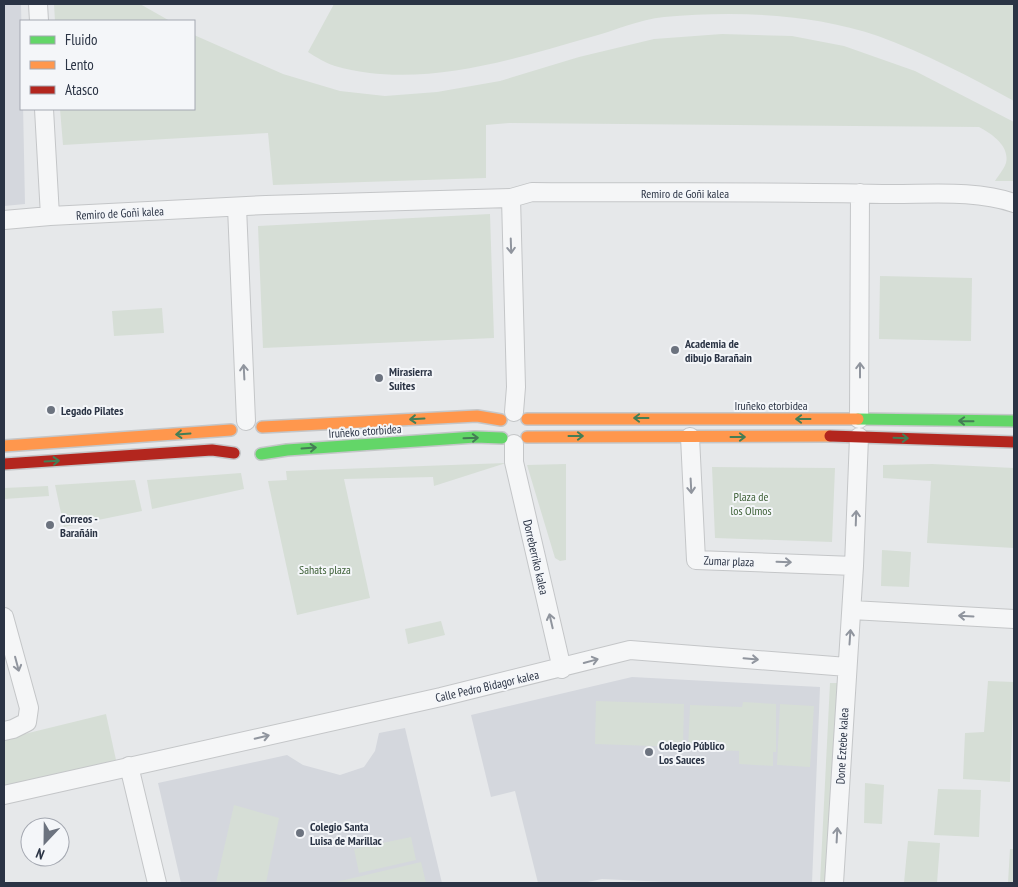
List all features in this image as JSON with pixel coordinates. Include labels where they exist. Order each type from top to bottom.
[{"type":"main road","name":"Iruñeko etorbidea","points":[[4,446],[256,436],[477,416],[1014,422]]},
{"type":"main road","points":[[514,417],[530,428],[514,440],[498,429],[514,417]]},
{"type":"main road","name":"Iruñeko etorbidea","points":[[256,436],[287,450],[475,437],[514,440],[552,436],[859,437],[1014,442]]},
{"type":"main road","points":[[242,457],[229,442],[256,436]]},
{"type":"main road","points":[[242,457],[256,436]]},
{"type":"main road","points":[[4,464],[212,450],[242,457]]},
{"type":"street","points":[[38,4],[39,20]]},
{"type":"street","points":[[44,110],[50,216]]},
{"type":"street","name":"Remiro de Goñi kalea","points":[[4,220],[237,207],[511,198],[532,192],[860,193],[997,197],[1014,203]]},
{"type":"street","points":[[859,419],[860,193]]},
{"type":"street","points":[[511,198],[516,387],[514,417]]},
{"type":"street","points":[[237,207],[256,436]]},
{"type":"street","name":"Zumar plaza","points":[[690,437],[696,560],[854,566]]},
{"type":"street","name":"Done Eztebe kalea","points":[[834,883],[852,610],[859,437]]},
{"type":"street","name":"Dorreberriko kalea","points":[[514,440],[514,462],[562,669]]},
{"type":"street","points":[[852,610],[1014,618]]},
{"type":"street","points":[[4,617],[28,708],[27,722],[13,730],[4,731]]},
{"type":"street","name":"Calle Pedro Bidagor kalea","points":[[4,795],[562,669],[630,650],[847,667]]},
{"type":"street","points":[[129,766],[157,883]]},
{"type":"shaded area","points":[[4,4],[21,4],[20,110],[23,110],[25,204],[4,206]]},
{"type":"shaded area","name":"Colegio Público Los Sauces","points":[[632,677],[820,687],[812,883],[686,883],[602,879],[583,883],[538,883],[515,791],[491,797],[471,715]]},
{"type":"shaded area","name":"Colegio Santa Luisa de Marillac","points":[[405,728],[442,883],[181,883],[158,783],[287,755],[303,765],[340,775],[364,767],[375,751],[379,733]]},
{"type":"green space","points":[[54,4],[140,4],[168,20],[55,20]]},
{"type":"green space","points":[[334,4],[1014,4],[1014,101],[964,74],[878,36],[826,22],[745,14],[655,18],[529,55],[464,69],[399,75],[367,73],[331,65],[308,52]]},
{"type":"green space","points":[[722,34],[792,36],[844,46],[915,71],[1014,122],[1014,181],[995,181],[1006,163],[1007,157],[999,141],[979,127],[509,123],[486,125],[486,178],[273,185],[268,133],[63,145],[60,110],[195,110],[195,35],[283,74],[340,91],[385,96],[437,92],[500,81],[579,57],[654,39]]},
{"type":"green space","points":[[490,214],[494,338],[263,348],[258,226]]},
{"type":"green space","points":[[880,276],[972,278],[971,341],[879,339]]},
{"type":"green space","points":[[162,308],[164,333],[114,336],[112,311]]},
{"type":"green space","name":"Sahats plaza","points":[[506,463],[434,486],[433,477],[344,479],[370,598],[297,615],[268,481],[287,480],[286,471]]},
{"type":"green space","points":[[566,464],[566,560],[560,561],[555,558],[527,465]]},
{"type":"green space","points":[[932,464],[1014,468],[1014,548],[927,543],[931,481],[883,478],[883,465]]},
{"type":"green space","name":"Plaza de los Olmos","points":[[712,467],[835,468],[832,542],[715,538]]},
{"type":"green space","points":[[241,473],[244,489],[152,509],[147,480]]},
{"type":"green space","points":[[135,480],[142,511],[64,527],[55,485]]},
{"type":"green space","points":[[48,486],[49,496],[4,499],[4,488]]},
{"type":"green space","points":[[882,550],[911,552],[909,587],[881,586]]},
{"type":"green space","points":[[441,621],[445,635],[408,644],[405,629]]},
{"type":"green space","points":[[988,681],[1014,682],[1010,782],[963,779],[965,733],[984,732]]},
{"type":"green space","points":[[830,683],[841,683],[831,883],[820,883]]},
{"type":"green space","points":[[596,701],[684,704],[683,747],[595,744]]},
{"type":"green space","points":[[743,702],[776,704],[776,752],[773,752],[773,766],[739,764],[739,751],[688,749],[690,705],[742,707]]},
{"type":"green space","points":[[780,704],[814,706],[810,767],[777,765]]},
{"type":"green space","points":[[106,714],[116,760],[4,787],[4,739]]},
{"type":"green space","points":[[865,783],[884,785],[882,824],[864,823]]},
{"type":"green space","points":[[938,789],[981,790],[979,837],[934,835]]},
{"type":"green space","points":[[234,805],[279,818],[266,883],[216,883]]},
{"type":"green space","points":[[411,837],[416,860],[359,873],[354,849]]},
{"type":"green space","points":[[908,841],[940,843],[937,883],[904,883]]},
{"type":"green space","points":[[1010,849],[1014,849],[1014,883],[1008,883]]},
{"type":"green space","points":[[421,862],[426,883],[336,883],[336,882]]},
{"type":"traffic: fast","points":[[858,419],[1014,421]]},
{"type":"traffic: fast","points":[[261,454],[287,450],[475,437],[502,438]]},
{"type":"traffic: slow","points":[[262,427],[477,416],[501,420]]},
{"type":"traffic: slow","points":[[527,419],[858,419]]},
{"type":"traffic: slow","points":[[4,446],[231,430]]},
{"type":"traffic: slow","points":[[527,437],[830,436]]},
{"type":"traffic: jam","points":[[830,436],[1014,442]]},
{"type":"traffic: jam","points":[[4,464],[212,450],[234,453]]},
{"type":"place","name":"Academia de dibujo Barañain","points":[[675,350]]},
{"type":"place","name":"Mirasierra Suites","points":[[379,378]]},
{"type":"place","name":"Legado Pilates","points":[[51,410]]},
{"type":"place","name":"Correos - Barañáin","points":[[50,525]]},
{"type":"place","name":"Colegio Público Los Sauces","points":[[649,752]]},
{"type":"place","name":"Colegio Santa Luisa de Marillac","points":[[300,833]]}]
